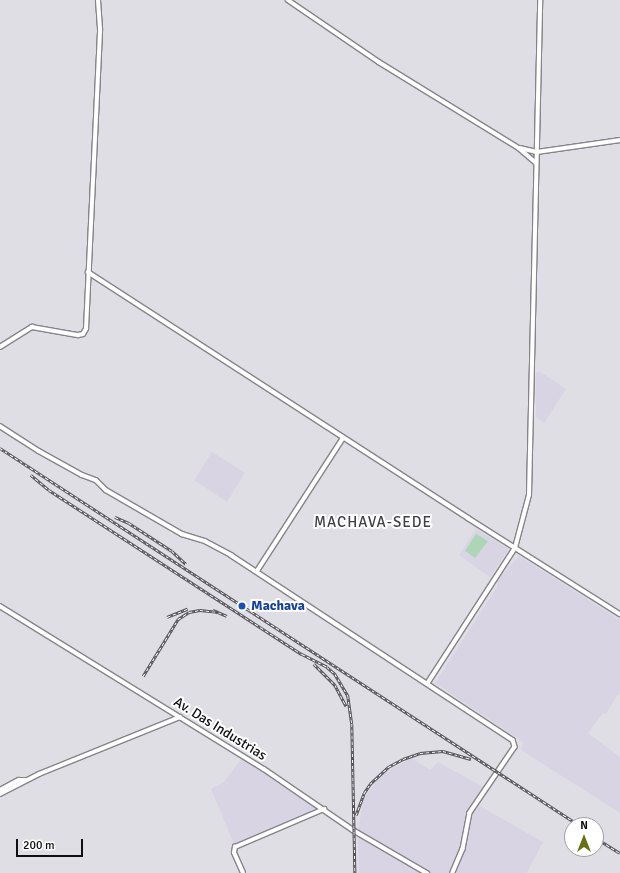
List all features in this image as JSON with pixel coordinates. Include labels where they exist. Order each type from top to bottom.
[{"type":"street","points":[[0,347],[32,327],[76,335],[83,334],[86,326],[99,35],[98,0]]},
{"type":"street","points":[[288,0],[379,62],[518,148],[536,163]]},
{"type":"street","points":[[427,684],[515,548],[531,486],[540,0]]},
{"type":"street","points":[[518,148],[537,152],[620,140]]},
{"type":"street","points":[[88,272],[343,438],[620,614]]},
{"type":"street","points":[[0,426],[39,451],[82,475],[96,480],[106,490],[182,534],[205,541],[257,571],[285,592],[513,740],[516,744],[470,812],[463,849],[453,873]]},
{"type":"street","points":[[257,571],[343,438]]},
{"type":"street","name":"Av. Das Industrias","points":[[0,606],[258,764],[353,829],[427,873]]},
{"type":"street","points":[[167,722],[173,712]]},
{"type":"street","points":[[0,794],[21,784],[25,780],[180,717]]},
{"type":"street","points":[[0,790],[19,780],[25,780]]},
{"type":"street","points":[[243,873],[234,853],[235,847],[324,809]]},
{"type":"shaded area","points":[[539,371],[566,389],[544,423],[536,417],[536,373]]},
{"type":"shaded area","points":[[212,452],[245,473],[227,502],[194,480]]},
{"type":"shaded area","points":[[476,529],[509,549],[490,577],[459,555]]},
{"type":"shaded area","points":[[519,556],[620,620],[620,695],[618,694],[606,714],[603,713],[588,733],[620,757],[620,813],[521,750],[523,742],[435,683],[497,587],[497,581]]},
{"type":"shaded area","points":[[242,758],[317,806],[318,810],[237,845],[234,844],[211,789],[223,783]]},
{"type":"shaded area","points":[[411,758],[430,770],[438,762],[485,788],[478,799],[478,805],[543,842],[527,873],[359,873],[358,833],[363,800],[381,775]]},
{"type":"green space","points":[[476,534],[488,541],[475,558],[465,551]]},
{"type":"railway","points":[[0,448],[567,817]]},
{"type":"railway","points":[[31,475],[49,490],[302,654],[327,667],[335,674],[348,696],[352,724],[355,873]]},
{"type":"railway","points":[[115,517],[129,523],[172,551],[186,564]]},
{"type":"railway","points":[[167,617],[187,609]]},
{"type":"railway","points":[[143,676],[178,619],[189,612],[200,610],[218,612]]},
{"type":"railway","points":[[213,610],[227,616]]},
{"type":"railway","points":[[314,664],[335,685],[346,706]]},
{"type":"railway","points":[[356,815],[364,793],[370,784],[388,767],[403,759],[420,753],[443,751],[471,759]]},
{"type":"railway","points":[[604,843],[620,853]]},
{"type":"place","name":"Machava","points":[[242,606]]},
{"type":"district","name":"MACHAVA-SEDE","points":[[373,523]]}]
